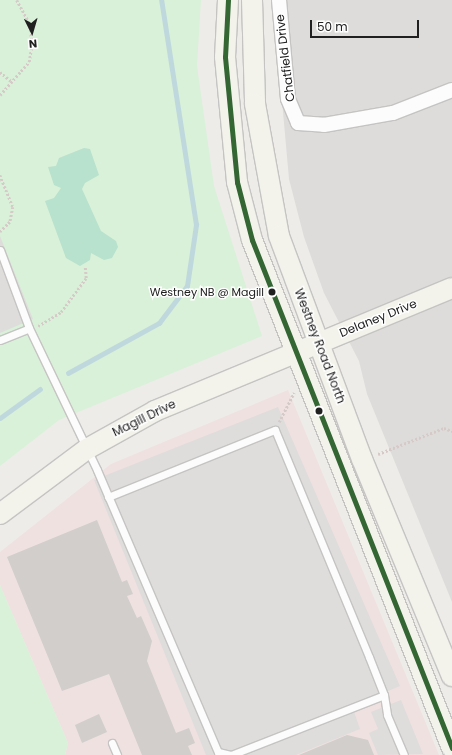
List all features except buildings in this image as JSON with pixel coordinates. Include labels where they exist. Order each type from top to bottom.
[{"type":"main road","name":"Westney Road North","points":[[228,0],[225,57],[237,182],[252,240],[362,459],[403,554],[452,676]]},
{"type":"main road","name":"Westney Road North","points":[[252,0],[256,104],[266,180],[306,348],[379,564],[452,748]]},
{"type":"main road","name":"Delaney Drive","points":[[306,348],[452,288]]},
{"type":"main road","name":"Magill Drive","points":[[0,514],[87,449],[156,411],[306,348]]},
{"type":"street","name":"Chatfield Drive","points":[[279,0],[288,99],[298,123],[324,125],[393,114],[452,90]]},
{"type":"lane","points":[[0,250],[29,328],[87,449],[218,752],[231,755],[384,695]]},
{"type":"lane","points":[[0,340],[29,328]]},
{"type":"lane","points":[[108,497],[275,430],[384,695],[387,715],[404,755]]},
{"type":"lane","points":[[379,564],[403,554]]},
{"type":"lane","points":[[112,742],[117,755]]},
{"type":"path","points":[[0,95],[29,62],[32,44],[29,23],[16,0]]},
{"type":"path","points":[[0,72],[11,81]]},
{"type":"path","points":[[0,175],[13,207],[10,222],[0,232]]},
{"type":"path","points":[[29,328],[51,321],[61,312],[86,278],[84,266]]},
{"type":"path","points":[[275,430],[294,392]]},
{"type":"path","points":[[378,454],[444,428],[452,431]]},
{"type":"shaded area","points":[[273,0],[452,0],[452,602],[367,394],[359,361],[324,293],[304,237],[289,179]]},
{"type":"shaded area","points":[[0,236],[33,319],[0,333]]},
{"type":"shaded area","points":[[288,390],[439,755],[65,755],[68,743],[0,585],[0,552],[111,464]]},
{"type":"shaded area","points":[[278,407],[400,686],[352,706],[360,729],[296,755],[206,755],[94,480]]},
{"type":"shaded area","points":[[401,700],[423,754],[378,755],[369,733],[378,729],[371,712]]},
{"type":"green space","points":[[0,0],[201,0],[197,66],[214,186],[262,336],[59,420],[0,466]]},
{"type":"green space","points":[[84,148],[90,149],[99,175],[85,183],[82,189],[101,231],[116,241],[118,247],[112,258],[104,260],[91,253],[90,260],[80,266],[66,258],[45,201],[54,198],[61,188],[54,185],[48,167],[56,166],[59,158]]},
{"type":"green space","points":[[0,585],[68,743],[65,755],[0,755]]},
{"type":"waterway","points":[[68,373],[159,323],[187,286],[196,225],[161,0]]},
{"type":"waterway","points":[[0,418],[40,389]]},
{"type":"transit line","points":[[228,0],[225,57],[237,182],[252,240],[452,748]]},
{"type":"place","name":"Westney NB @ Magill","points":[[272,292]]}]
